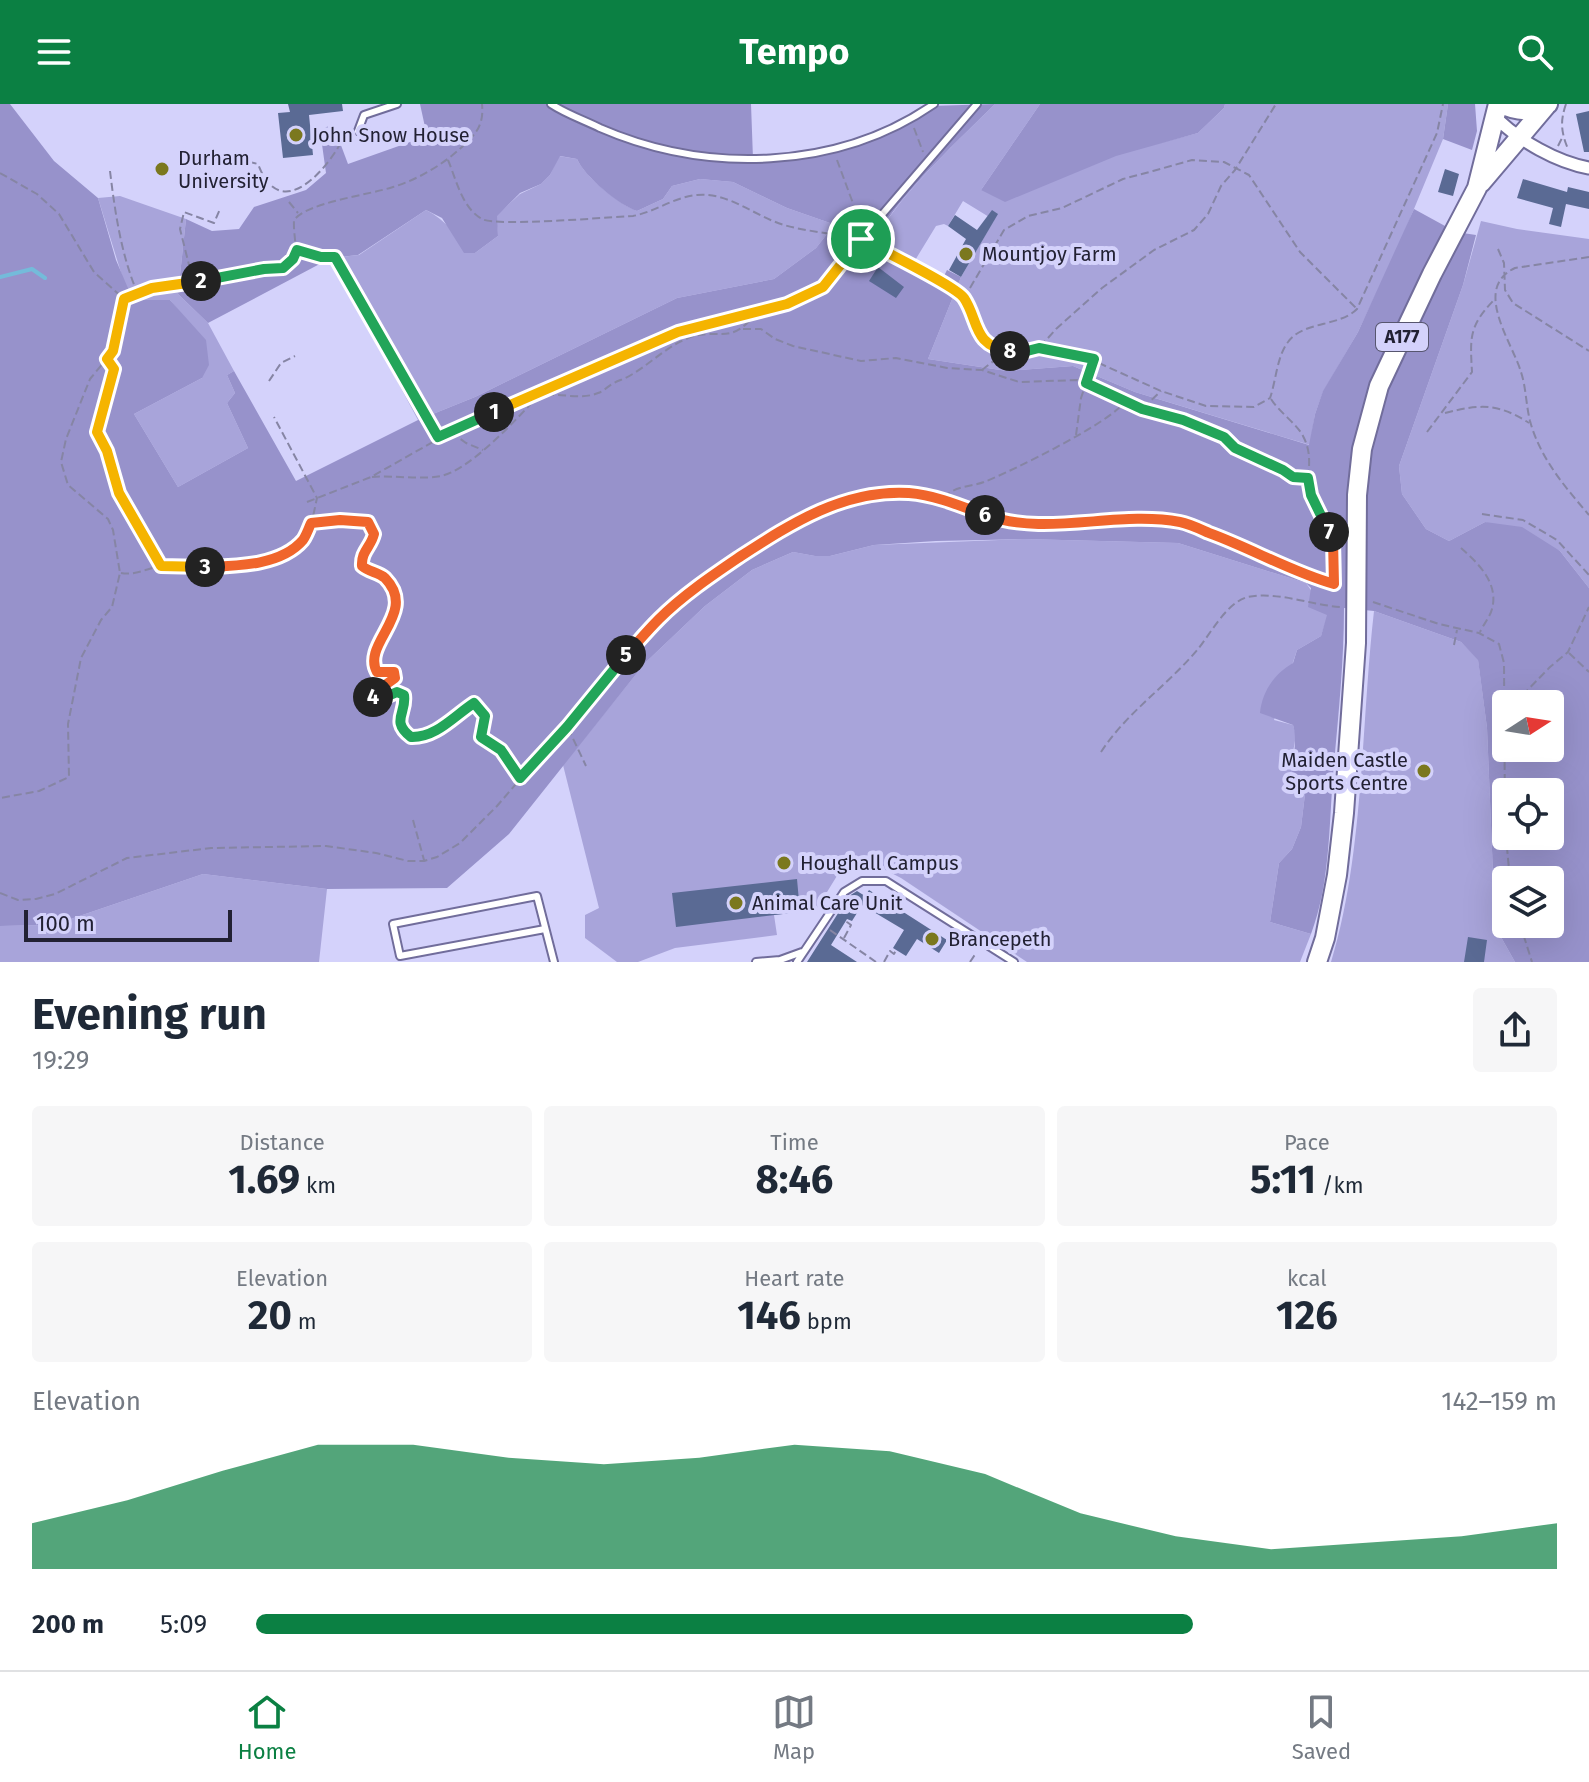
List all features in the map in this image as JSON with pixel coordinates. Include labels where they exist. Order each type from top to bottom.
[{"type":"main road","points":[[1499,109],[1521,111],[1547,105]]},
{"type":"main road","name":"A177","points":[[1477,188],[1547,105]]},
{"type":"main road","name":"A177","points":[[1317,962],[1325,938],[1337,875],[1344,813],[1356,643],[1357,495],[1362,449],[1379,386],[1477,188],[1499,109]]},
{"type":"street","points":[[1499,109],[1520,137],[1585,167]]},
{"type":"lane","points":[[358,131],[364,115],[397,104]]},
{"type":"lane","points":[[551,104],[628,140],[706,157],[780,158],[870,139],[912,120],[930,105]]},
{"type":"lane","points":[[964,297],[863,236],[977,104]]},
{"type":"lane","points":[[797,962],[844,892],[862,881],[886,881],[1014,962]]},
{"type":"lane","points":[[545,929],[400,956],[393,924],[537,896],[554,962]]},
{"type":"lane","points":[[756,962],[780,960],[802,952]]},
{"type":"path","points":[[124,299],[152,288],[283,268],[297,250],[294,220],[299,214],[397,186],[448,160],[479,130],[482,104]]},
{"type":"path","points":[[1039,348],[1102,288],[1154,250],[1194,230],[1208,214],[1221,186],[1235,170],[1276,104]]},
{"type":"path","points":[[1357,309],[1300,252],[1249,175],[1224,162],[1192,160],[1123,179],[1062,208],[1028,216],[1004,230],[964,297],[977,331],[989,343],[1005,351],[1023,352],[1039,348],[1094,359],[1161,391],[1206,406],[1254,407],[1270,398],[1287,343],[1296,334],[1336,321],[1357,309],[1437,133],[1443,104]]},
{"type":"path","points":[[1566,104],[1561,118],[1563,136],[1570,154],[1585,167]]},
{"type":"path","points":[[912,120],[918,143],[929,158]]},
{"type":"path","points":[[237,159],[258,164],[272,188],[290,191],[314,178],[336,152],[345,135],[358,131]]},
{"type":"path","points":[[834,149],[863,236]]},
{"type":"path","points":[[448,160],[469,208],[483,220],[507,222],[633,216],[646,214],[682,198],[708,195],[724,198],[780,224],[863,236]]},
{"type":"path","points":[[110,171],[125,257],[138,293]]},
{"type":"path","points":[[0,173],[37,194],[59,214],[74,234],[94,272],[124,299]]},
{"type":"path","points":[[289,202],[299,214]]},
{"type":"path","points":[[193,282],[180,229],[184,212],[214,223],[220,209]]},
{"type":"path","points":[[307,502],[371,477],[450,431],[678,332],[755,314],[787,304],[823,287],[863,236]]},
{"type":"path","points":[[1498,249],[1505,272],[1505,290],[1513,303],[1589,351]]},
{"type":"path","points":[[297,250],[321,257],[335,257],[438,437]]},
{"type":"path","points":[[1589,257],[1533,264],[1505,272],[1497,283],[1496,298],[1504,333],[1522,374],[1530,424],[1542,452],[1563,485],[1589,515]]},
{"type":"path","points":[[1427,432],[1472,372],[1470,337],[1482,313],[1496,298]]},
{"type":"path","points":[[0,798],[39,791],[69,777],[68,724],[81,658],[101,620],[112,607],[120,573],[113,530],[108,519],[68,485],[61,462],[75,412],[90,379],[113,351],[124,299]]},
{"type":"path","points":[[743,329],[755,314]]},
{"type":"path","points":[[371,477],[438,477],[457,471],[537,397],[549,393],[584,396],[598,393],[630,376],[677,343],[696,335],[761,329],[793,346],[861,361],[896,358],[947,368],[982,370],[1019,382],[1069,380],[1086,383],[1142,409],[1183,420],[1224,437],[1235,448],[1293,477],[1308,478]]},
{"type":"path","points":[[982,370],[1005,351]]},
{"type":"path","points":[[269,381],[281,363],[295,356]]},
{"type":"path","points":[[107,359],[114,369],[97,432],[107,451],[119,493],[161,566]]},
{"type":"path","points":[[1076,436],[1094,359]]},
{"type":"path","points":[[1142,409],[1161,391]]},
{"type":"path","points":[[537,392],[537,397]]},
{"type":"path","points":[[1270,398],[1281,414],[1302,433],[1311,465],[1308,478],[1311,495],[1333,540],[1334,584]]},
{"type":"path","points":[[942,499],[948,492],[987,481],[1020,467],[1111,416],[1122,408],[1126,400]]},
{"type":"path","points":[[1442,414],[1486,405],[1512,412],[1530,424]]},
{"type":"path","points":[[120,573],[161,566],[219,566],[282,556],[303,540],[317,498],[274,417]]},
{"type":"path","points":[[450,431],[466,443],[483,450]]},
{"type":"path","points":[[0,893],[18,900],[36,899],[55,894],[127,858],[211,848],[326,846],[408,861],[437,857],[460,843],[567,727],[605,678],[660,617],[714,575],[797,520],[848,501],[882,493],[910,493],[942,499],[993,518],[1039,523],[1181,522],[1250,548],[1316,579],[1345,587]]},
{"type":"path","points":[[1482,514],[1523,520],[1557,540],[1589,575]]},
{"type":"path","points":[[311,523],[352,520],[368,522],[372,526],[373,541],[365,549],[362,566],[387,581],[395,598],[396,612],[377,648],[374,665],[377,672],[394,672],[395,678],[374,693],[373,698],[379,700],[397,692],[404,695],[400,723],[411,737],[420,737],[447,724],[474,703],[485,716],[481,737],[501,750],[520,778]]},
{"type":"path","points":[[1461,548],[1480,565],[1492,593],[1493,608],[1479,633]]},
{"type":"path","points":[[1101,752],[1116,729],[1162,687],[1231,607],[1245,597],[1287,599],[1344,608]]},
{"type":"path","points":[[1369,612],[1370,601],[1398,612],[1479,633],[1499,644],[1504,663],[1503,690]]},
{"type":"path","points":[[1528,690],[1568,652],[1589,607]]},
{"type":"path","points":[[1454,645],[1457,629]]},
{"type":"path","points":[[1568,652],[1589,672]]},
{"type":"path","points":[[567,727],[586,766]]},
{"type":"path","points":[[1504,762],[1509,866]]},
{"type":"path","points":[[413,820],[424,861]]},
{"type":"path","points":[[843,939],[851,925],[848,919]]},
{"type":"path","points":[[823,925],[877,962]]},
{"type":"path","points":[[1524,938],[1532,962]]},
{"type":"path","points":[[970,962],[983,942]]},
{"type":"path","points":[[884,962],[890,951],[894,954],[896,950]]},
{"type":"shaded area","points":[[0,104],[10,104],[54,161],[98,198],[116,260],[133,300],[170,300],[206,340],[209,365],[202,378],[134,414],[178,487],[248,448],[227,403],[235,393],[227,375],[234,371],[296,481],[677,298],[774,279],[816,248],[827,234],[830,223],[787,208],[733,182],[700,179],[672,186],[663,199],[637,211],[603,190],[577,159],[560,156],[541,184],[520,193],[497,216],[498,236],[475,253],[464,253],[442,218],[426,210],[358,255],[331,258],[208,323],[178,294],[186,219],[212,231],[239,229],[254,207],[306,190],[326,173],[320,130],[333,124],[348,164],[427,136],[420,104],[751,104],[753,159],[780,158],[852,144],[930,106],[995,104],[910,191],[894,210],[873,245],[914,266],[914,262],[938,278],[944,276],[947,270],[961,277],[928,359],[1007,371],[1073,366],[1135,392],[1309,445],[1323,391],[1358,332],[1414,209],[1456,232],[1476,235],[1463,285],[1399,466],[1402,494],[1426,529],[1449,541],[1485,522],[1522,527],[1560,551],[1589,588],[1589,962],[1515,962],[1502,938],[1564,938],[1564,866],[1493,866],[1492,850],[1564,850],[1564,778],[1492,778],[1492,850],[1487,728],[1478,660],[1461,642],[1374,611],[1344,608],[1328,855],[1322,895],[1311,934],[1270,922],[1279,863],[1292,849],[1301,827],[1305,794],[1292,778],[1293,725],[1260,713],[1270,684],[1293,663],[1297,650],[1321,636],[1327,615],[1308,607],[1311,588],[1306,583],[1178,543],[1024,539],[874,545],[830,556],[793,552],[752,570],[705,606],[645,663],[509,834],[447,888],[327,889],[203,874],[53,925],[0,926]]},
{"type":"shaded area","points":[[995,104],[1040,104],[981,190],[1198,133],[1225,104],[1448,104],[1443,139],[1399,245],[1358,332],[1323,392],[1315,414],[1310,445],[1135,392],[1073,366],[1007,371],[928,359],[961,277],[994,220],[963,201],[948,226],[936,226],[914,266],[873,246],[894,210],[910,191]]},
{"type":"shaded area","points":[[1040,104],[1225,104],[1198,133],[1116,156],[1005,202],[981,190]]},
{"type":"shaded area","points":[[1448,104],[1475,104],[1477,131],[1472,150],[1443,139]]},
{"type":"shaded area","points":[[559,156],[577,159],[603,189],[637,211],[663,199],[672,186],[700,179],[733,182],[787,208],[830,223],[827,234],[816,248],[774,279],[677,298],[475,397],[418,420],[331,258],[359,255],[426,210],[446,224],[475,253],[498,236],[496,216],[520,194],[541,184],[550,175]]},
{"type":"shaded area","points":[[120,196],[186,219],[178,294],[208,323],[234,371],[227,375],[235,393],[227,403],[248,448],[178,487],[134,414],[202,378],[184,317],[170,300],[133,300],[127,292],[98,198]]},
{"type":"shaded area","points":[[1481,221],[1589,239],[1589,588],[1560,551],[1485,522],[1449,541],[1426,529],[1402,494],[1399,466],[1463,285]]},
{"type":"shaded area","points":[[1024,539],[1178,543],[1306,583],[1328,615],[1321,636],[1297,650],[1274,720],[1293,725],[1296,735],[1292,758],[1305,794],[1301,827],[1292,849],[1279,863],[1270,922],[1311,934],[1300,962],[1027,962],[901,878],[868,861],[843,866],[816,910],[774,915],[777,935],[675,948],[638,962],[617,962],[585,938],[585,915],[599,908],[563,765],[645,663],[705,606],[752,570],[793,552],[830,556],[874,545]]},
{"type":"shaded area","name":"Maiden Castle Sports Centre","points":[[1374,611],[1461,642],[1478,659],[1487,728],[1492,938],[1502,938],[1515,962],[1331,962],[1342,921],[1356,834]]},
{"type":"shaded area","points":[[203,874],[327,889],[319,962],[0,962],[0,926],[53,925]]},
{"type":"building","name":"John Snow House","points":[[288,104],[342,104],[343,111],[309,115],[313,155],[283,158],[278,113],[290,112]]},
{"type":"building","points":[[1589,111],[1589,152],[1584,152],[1576,114]]},
{"type":"building","points":[[1445,169],[1459,174],[1453,196],[1438,192]]},
{"type":"building","points":[[1523,179],[1567,192],[1568,187],[1589,192],[1589,209],[1566,204],[1561,227],[1549,224],[1553,208],[1517,198]]},
{"type":"building","name":"Mountjoy Farm","points":[[992,210],[998,214],[961,277],[949,270],[966,239],[948,226],[955,215],[977,230]]},
{"type":"building","points":[[878,267],[904,287],[896,298],[869,281]]},
{"type":"building","name":"Animal Care Unit","points":[[797,879],[800,912],[676,927],[672,893]]},
{"type":"building","points":[[869,890],[947,940],[939,953],[917,939],[906,956],[893,948],[904,930],[862,905],[852,921],[847,919],[831,945],[857,962],[807,962],[849,896],[857,891],[865,896]]},
{"type":"building","points":[[1468,937],[1487,940],[1484,962],[1464,962]]},
{"type":"waterway","points":[[0,277],[32,269],[45,278]]},
{"type":"place","name":"John Snow House","points":[[296,135]]},
{"type":"place","name":"Durham University","points":[[162,169]]},
{"type":"place","name":"Mountjoy Farm","points":[[966,254]]},
{"type":"place","name":"Maiden Castle Sports Centre","points":[[1424,771]]},
{"type":"place","name":"Houghall Campus","points":[[784,863]]},
{"type":"place","name":"Animal Care Unit","points":[[736,903]]},
{"type":"place","name":"Brancepeth","points":[[932,939]]},
{"type":"route","points":[[861,239],[914,266],[964,297],[977,331],[989,343],[1005,351],[1023,352],[1039,348],[1094,359],[1086,383],[1142,409],[1183,420],[1198,429],[1224,437],[1235,448],[1293,477],[1308,478],[1316,508],[1333,540],[1334,584],[1181,522],[1039,523],[993,518],[942,499],[910,493],[882,493],[848,501],[797,520],[714,575],[660,617],[520,778],[501,750],[481,737],[485,716],[474,703],[429,734],[411,737],[404,732],[400,723],[404,695],[397,692],[379,700],[373,698],[374,693],[395,678],[394,672],[377,672],[374,665],[377,648],[396,612],[395,598],[387,581],[362,566],[365,549],[373,541],[374,534],[368,522],[340,520],[311,523],[303,540],[282,556],[260,561],[197,568],[161,566],[119,493],[107,451],[97,432],[114,369],[107,359],[113,351],[124,299],[152,288],[283,268],[297,250],[321,257],[335,257],[438,437],[646,344],[703,324],[787,304],[823,287],[861,239]]}]
